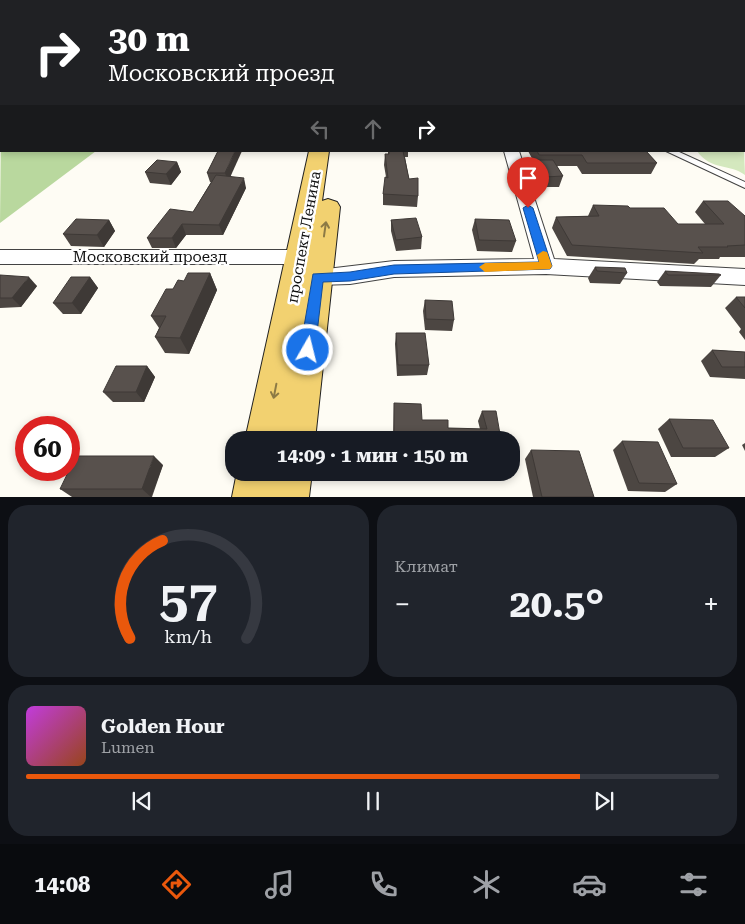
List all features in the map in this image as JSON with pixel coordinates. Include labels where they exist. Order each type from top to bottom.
[{"type":"main road","name":"проспект Ленина","points":[[296,431],[319,152]]},
{"type":"main road","name":"проспект Ленина","points":[[267,431],[336,152]]},
{"type":"main road","points":[[254,496],[257,481]]},
{"type":"main road","points":[[287,496],[290,481]]},
{"type":"street","points":[[511,152],[546,266]]},
{"type":"street","name":"Московский проезд","points":[[0,257],[309,267],[350,276],[394,269],[546,266],[745,277]]},
{"type":"lane","points":[[672,152],[745,185]]},
{"type":"green space","points":[[1,152],[95,152],[0,223]]},
{"type":"green space","points":[[698,152],[744,152],[745,175],[739,171],[708,162]]},
{"type":"building","points":[[218,152],[235,152],[225,173],[207,173]]},
{"type":"building","points":[[389,152],[403,152],[409,179],[418,178],[418,196],[383,194],[385,177],[388,178],[385,154],[389,154]]},
{"type":"building","points":[[538,152],[647,152],[657,163],[587,163],[582,155],[539,155]]},
{"type":"building","points":[[157,160],[177,162],[166,174],[145,172]]},
{"type":"building","points":[[536,160],[553,160],[563,176],[545,177]]},
{"type":"building","points":[[216,175],[244,178],[219,225],[182,224],[172,238],[147,238],[170,209],[193,212]]},
{"type":"building","points":[[703,201],[728,201],[745,216],[745,245],[698,247],[703,253],[572,245],[556,217],[599,216],[593,205],[628,206],[630,208],[664,208],[678,224],[724,224]]},
{"type":"building","points":[[416,218],[422,237],[396,240],[391,220]]},
{"type":"building","points":[[76,219],[109,220],[97,235],[63,234]]},
{"type":"building","points":[[475,219],[509,220],[516,241],[479,240]]},
{"type":"building","points":[[595,267],[625,268],[627,273],[597,271]]},
{"type":"building","points":[[665,271],[719,274],[721,275],[668,275]]},
{"type":"building","points":[[188,273],[210,273],[180,338],[155,337],[166,316],[151,316],[166,289],[173,289],[178,280],[184,281]]},
{"type":"building","points":[[0,275],[29,277],[12,298],[0,298]]},
{"type":"building","points":[[71,277],[90,277],[72,303],[53,303]]},
{"type":"building","points":[[736,297],[745,297],[745,308]]},
{"type":"building","points":[[425,300],[452,301],[454,320],[426,319]]},
{"type":"building","points":[[396,333],[425,333],[429,365],[398,365]]},
{"type":"building","points":[[712,350],[745,352],[745,367],[722,367]]},
{"type":"building","points":[[116,366],[147,366],[136,392],[103,392]]},
{"type":"building","points":[[394,403],[421,404],[422,420],[448,420],[448,428],[487,429],[482,411],[496,411],[499,431],[394,431]]},
{"type":"building","points":[[669,419],[713,420],[729,448],[683,448]]},
{"type":"building","points":[[622,441],[658,442],[677,484],[639,483]]},
{"type":"building","points":[[531,450],[579,451],[594,497],[542,497]]},
{"type":"building","points":[[80,456],[154,456],[142,489],[60,489],[64,481],[80,481]]},
{"type":"slow traffic","points":[[485,267],[546,266],[543,255]]},
{"type":"route","points":[[308,350],[318,277],[350,276],[394,269],[546,266],[528,208]]}]
